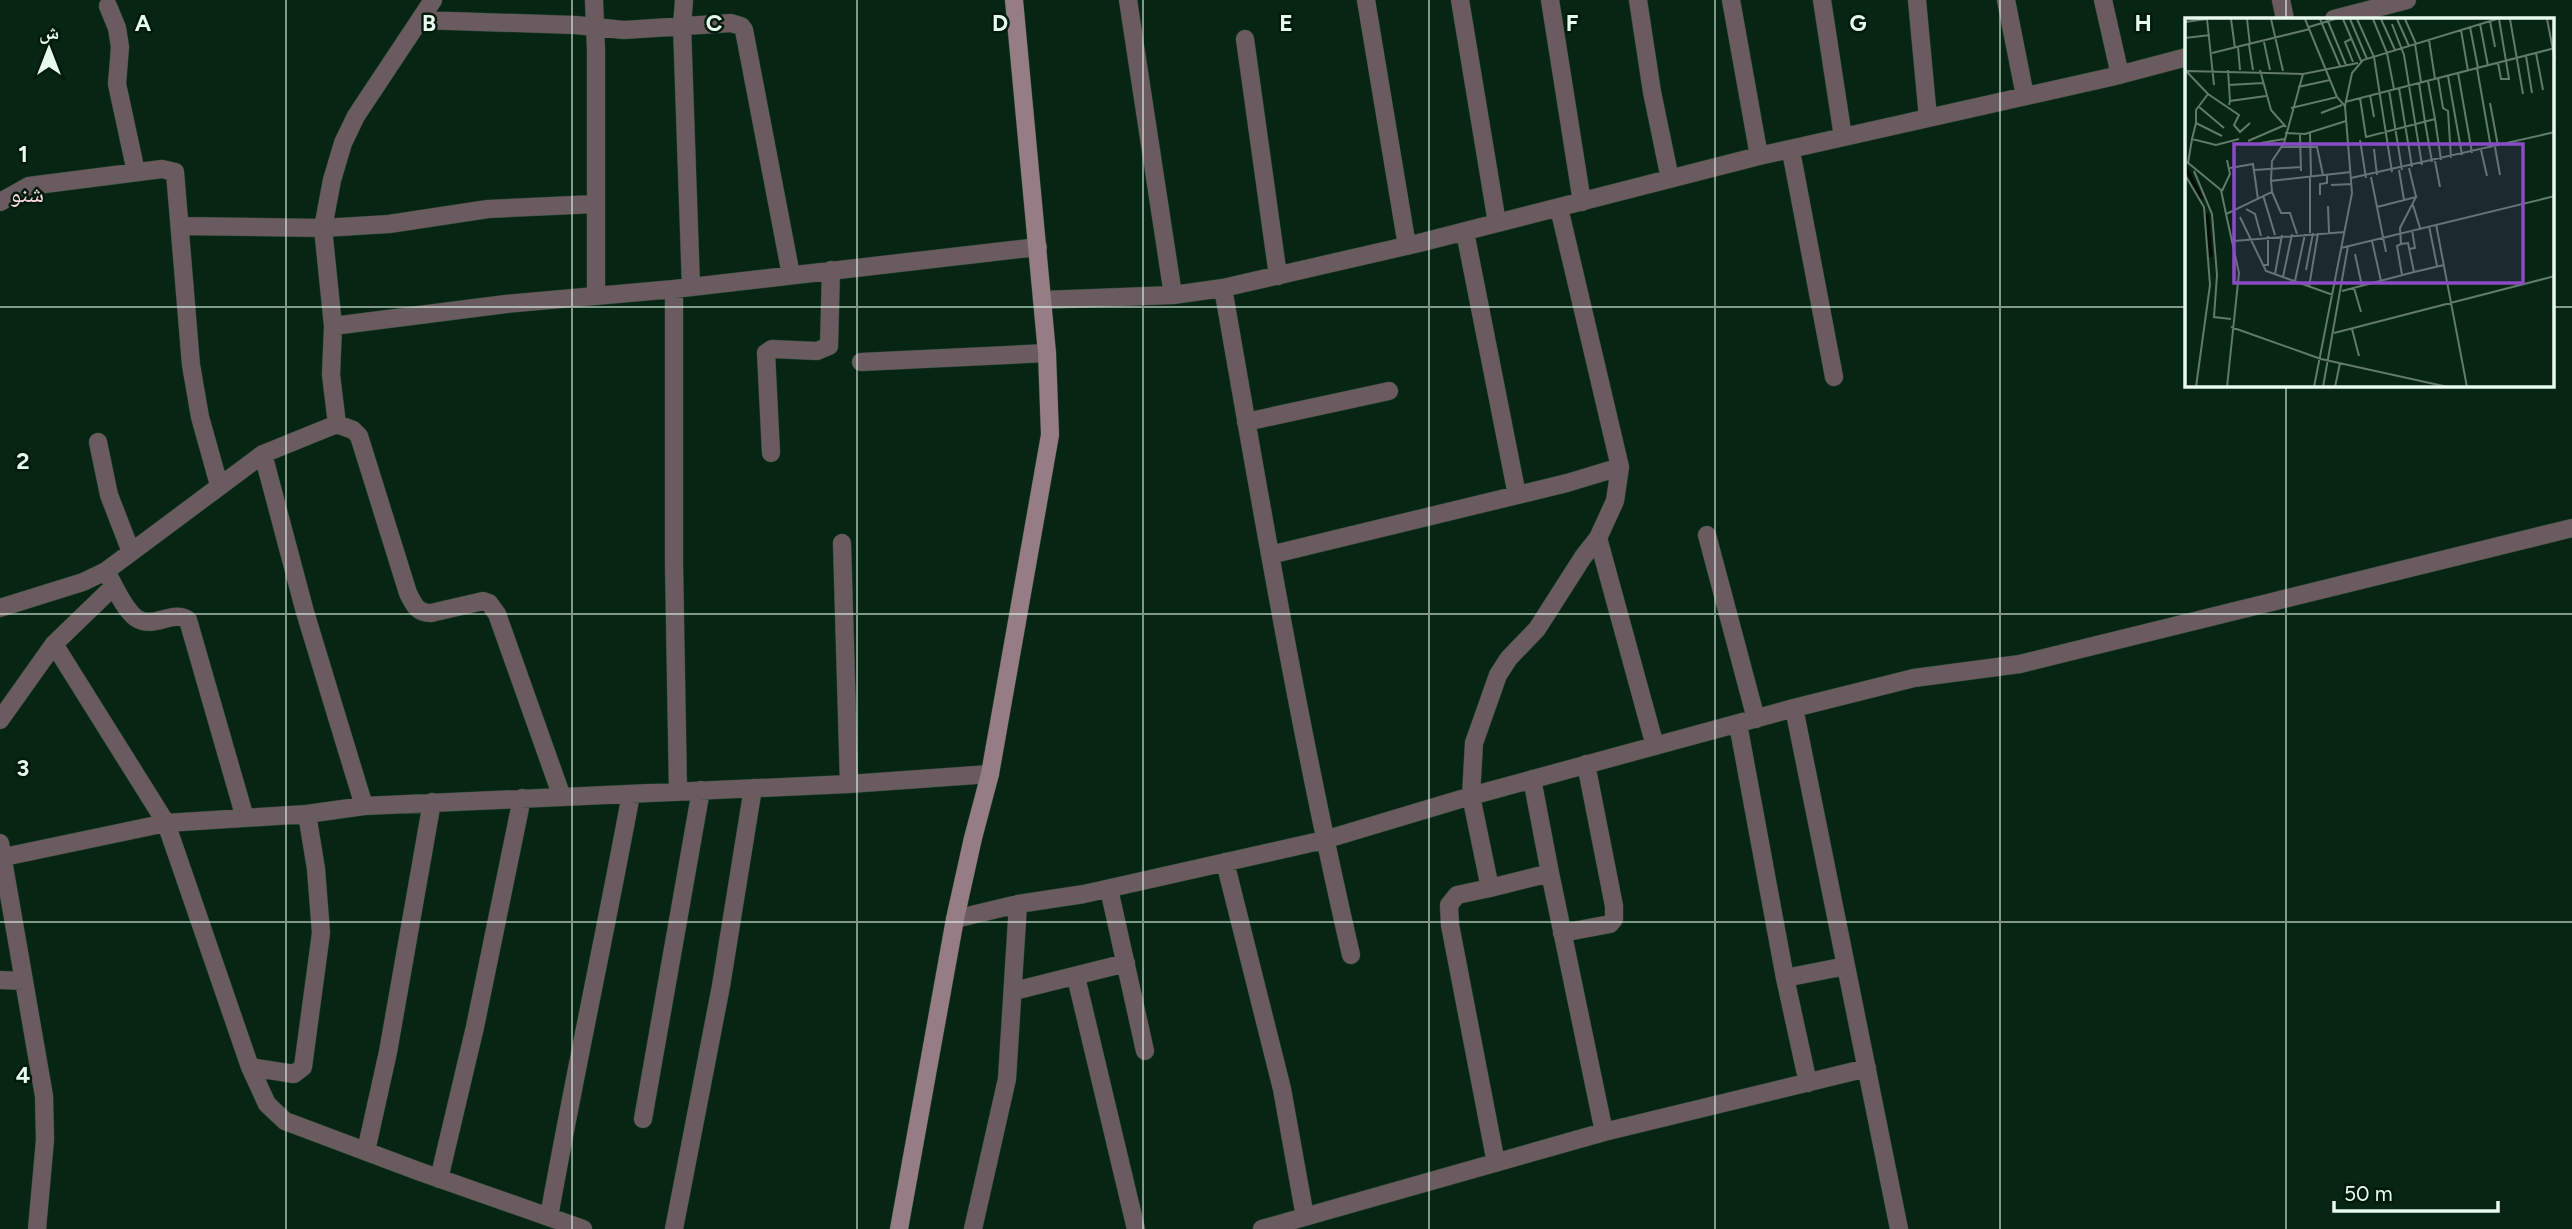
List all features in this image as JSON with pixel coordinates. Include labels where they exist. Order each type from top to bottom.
[{"type":"main road","points":[[899,1229],[955,919],[990,774],[1049,443],[1047,353],[1014,0]]},
{"type":"street","points":[[337,424],[331,375],[334,326],[323,228],[332,180],[342,143],[356,116],[433,0]]},
{"type":"street","points":[[594,0],[596,296]]},
{"type":"street","points":[[678,792],[674,564],[682,288],[684,0]]},
{"type":"street","points":[[1128,0],[1173,295]]},
{"type":"street","points":[[1366,0],[1407,246]]},
{"type":"street","points":[[1460,0],[1497,223]]},
{"type":"street","points":[[1549,0],[1582,202]]},
{"type":"street","points":[[1638,0],[1652,92],[1670,179]]},
{"type":"street","points":[[1731,0],[1759,156]]},
{"type":"street","points":[[1822,0],[1843,137]]},
{"type":"street","points":[[1917,0],[1928,118]]},
{"type":"street","points":[[2006,0],[2025,96]]},
{"type":"street","points":[[2103,0],[2120,75]]},
{"type":"street","points":[[2281,0],[2285,18]]},
{"type":"street","points":[[2341,12],[2407,0]]},
{"type":"street","points":[[108,6],[117,28],[120,47],[117,84],[136,172]]},
{"type":"street","points":[[421,20],[624,30],[734,23],[742,27],[791,275]]},
{"type":"street","points":[[1245,39],[1278,276]]},
{"type":"street","points":[[1042,300],[1173,295],[1223,289],[1465,232],[1759,156],[2120,75],[2185,58]]},
{"type":"street","points":[[1790,151],[1834,377]]},
{"type":"street","points":[[0,202],[29,186],[162,169],[175,172],[191,365],[200,417],[219,485]]},
{"type":"street","points":[[181,226],[323,228],[389,224],[488,209],[596,204]]},
{"type":"street","points":[[1490,888],[1471,796],[1474,743],[1498,675],[1509,658],[1538,629],[1583,556],[1598,538],[1615,501],[1620,467],[1559,208]]},
{"type":"street","points":[[1465,232],[1517,495]]},
{"type":"street","points":[[334,326],[1038,247]]},
{"type":"street","points":[[771,453],[766,353],[772,349],[817,351],[830,346],[831,270]]},
{"type":"street","points":[[1223,289],[1324,840],[1352,955]]},
{"type":"street","points":[[861,362],[1047,353]]},
{"type":"street","points":[[1246,422],[1389,391]]},
{"type":"street","points":[[0,720],[54,643],[131,552],[263,454],[337,424],[353,430],[359,436],[408,593],[417,610],[432,613],[483,601],[497,614],[562,797]]},
{"type":"street","points":[[98,442],[109,495],[131,552]]},
{"type":"street","points":[[263,454],[309,626],[364,806]]},
{"type":"street","points":[[1270,555],[1620,467]]},
{"type":"street","points":[[955,919],[1018,904],[1109,889],[1324,840],[1586,764],[1914,678],[2020,664],[2572,528]]},
{"type":"street","points":[[1707,535],[1756,719]]},
{"type":"street","points":[[1598,538],[1655,746]]},
{"type":"street","points":[[842,544],[849,784]]},
{"type":"street","points":[[0,608],[83,582],[110,579]]},
{"type":"street","points":[[110,579],[134,617],[144,622],[177,616],[188,620],[246,818]]},
{"type":"street","points":[[54,643],[166,823],[250,1067],[267,1104],[285,1121],[583,1229]]},
{"type":"street","points":[[1794,708],[1899,1229]]},
{"type":"street","points":[[1738,724],[1785,978],[1808,1083]]},
{"type":"street","points":[[1562,933],[1609,924],[1614,919],[1614,906],[1586,764]]},
{"type":"street","points":[[37,1229],[45,1140],[44,1096],[2,850],[166,823],[307,814],[364,806],[849,784],[990,774]]},
{"type":"street","points":[[1532,779],[1604,1132]]},
{"type":"street","points":[[674,1229],[721,986],[753,788]]},
{"type":"street","points":[[643,1119],[701,790]]},
{"type":"street","points":[[549,1217],[631,794]]},
{"type":"street","points":[[439,1179],[475,1027],[522,799]]},
{"type":"street","points":[[366,1151],[388,1052],[432,803]]},
{"type":"street","points":[[250,1067],[294,1074],[303,1067],[321,933],[316,869],[307,814]]},
{"type":"street","points":[[1225,862],[1282,1090],[1305,1217]]},
{"type":"street","points":[[1496,1163],[1448,905],[1457,895],[1550,873]]},
{"type":"street","points":[[1109,889],[1144,1051]]},
{"type":"street","points":[[973,1229],[1007,1079],[1018,904]]},
{"type":"street","points":[[1014,990],[1126,963]]},
{"type":"street","points":[[1785,978],[1846,966]]},
{"type":"street","points":[[1076,977],[1136,1229]]},
{"type":"street","points":[[0,980],[24,981]]},
{"type":"street","points":[[1262,1229],[1604,1132],[1867,1068]]},
{"type":"district","name":"شنو","points":[[27,193]]}]
